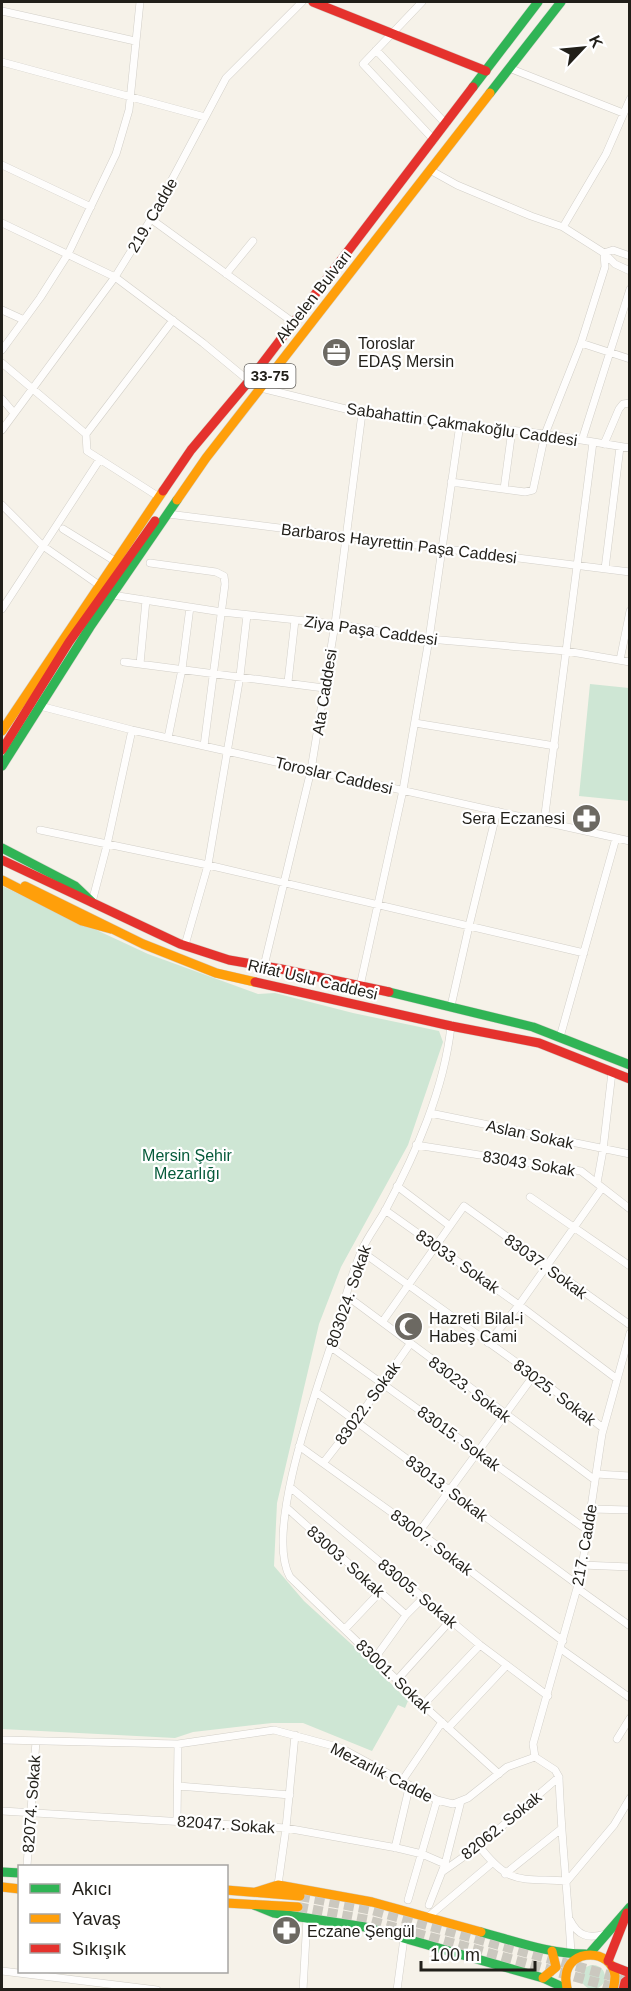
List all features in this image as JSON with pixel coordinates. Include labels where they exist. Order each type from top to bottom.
[{"type":"main road","points":[[313,2],[486,71]]},
{"type":"main road","name":"Akbelen Bulvarı","points":[[2,731],[191,450],[294,323],[538,2]]},
{"type":"main road","name":"Akbelen Bulvarı","points":[[2,766],[112,595],[206,458],[561,2]]},
{"type":"main road","name":"33-75","points":[[2,750],[69,642],[134,548],[206,458]]},
{"type":"main road","points":[[2,848],[75,885],[92,902]]},
{"type":"main road","name":"Rifat Uslu Caddesi","points":[[2,860],[185,945],[229,960],[452,1006],[533,1027],[630,1065]]},
{"type":"main road","name":"Rifat Uslu Caddesi","points":[[2,874],[143,944],[216,973],[451,1026],[539,1043],[630,1079]]},
{"type":"main road","points":[[2,880],[82,921],[111,929]]},
{"type":"main road","points":[[2,1872],[18,1873]]},
{"type":"main road","points":[[256,1892],[278,1885],[372,1902],[552,1951],[597,1954],[610,1964],[630,1973]]},
{"type":"main road","points":[[2,1887],[18,1889]]},
{"type":"main road","points":[[228,1890],[300,1896]]},
{"type":"main road","points":[[228,1903],[298,1907]]},
{"type":"main road","points":[[254,1905],[274,1912],[366,1927],[543,1978],[567,1989]]},
{"type":"main road","points":[[613,1989],[616,1981],[610,1964],[626,1926],[630,1907]]},
{"type":"main road","points":[[567,1989],[565,1974],[572,1961],[587,1954],[630,1907]]},
{"type":"main road","points":[[543,1978],[555,1967],[552,1951]]},
{"type":"main road","points":[[623,1989],[625,1982],[630,1978]]},
{"type":"street","points":[[2,350],[40,298],[68,254],[116,154],[129,110],[140,2]]},
{"type":"street","name":"219. Cadde","points":[[2,430],[115,277],[151,219],[226,78],[302,2]]},
{"type":"street","points":[[422,2],[363,64],[434,140]]},
{"type":"street","points":[[2,11],[135,41]]},
{"type":"street","points":[[376,50],[446,124]]},
{"type":"street","points":[[2,62],[205,117]]},
{"type":"street","points":[[509,68],[623,113]]},
{"type":"street","points":[[563,227],[606,154],[630,99]]},
{"type":"street","points":[[2,165],[91,207]]},
{"type":"street","points":[[430,170],[457,185],[563,227],[604,253],[615,264],[630,271]]},
{"type":"street","points":[[151,219],[294,323]]},
{"type":"street","points":[[2,223],[115,277],[249,381]]},
{"type":"street","points":[[225,274],[253,241]]},
{"type":"street","points":[[604,253],[613,250],[630,255]]},
{"type":"street","points":[[451,482],[525,492],[533,490],[545,434],[581,344],[605,267],[604,253]]},
{"type":"street","points":[[582,440],[630,289]]},
{"type":"street","points":[[2,310],[24,320]]},
{"type":"street","points":[[159,497],[87,451],[86,434],[173,320]]},
{"type":"street","points":[[581,344],[630,359]]},
{"type":"street","points":[[2,363],[86,434]]},
{"type":"street","name":"Sabahattin Çakmakoğlu Caddesi","points":[[261,388],[362,413],[545,434],[630,448]]},
{"type":"street","points":[[2,399],[14,413]]},
{"type":"street","points":[[604,444],[619,409],[623,404],[630,403]]},
{"type":"street","name":"Ata Caddesi","points":[[264,966],[311,770],[335,624],[362,413]]},
{"type":"street","points":[[360,986],[403,790],[415,723],[460,424]]},
{"type":"street","points":[[504,489],[512,430]]},
{"type":"street","points":[[544,822],[593,442]]},
{"type":"street","points":[[605,569],[620,447]]},
{"type":"street","points":[[2,606],[100,459]]},
{"type":"street","points":[[2,505],[43,546],[99,585]]},
{"type":"street","name":"Barbaros Hayrettin Paşa Caddesi","points":[[168,514],[630,572]]},
{"type":"street","points":[[63,530],[115,561]]},
{"type":"street","points":[[150,562],[216,572],[224,576],[222,612],[204,746]]},
{"type":"street","name":"Ziya Paşa Caddesi","points":[[112,595],[190,608],[335,624],[429,639],[566,651],[630,662]]},
{"type":"street","points":[[140,664],[146,600]]},
{"type":"street","points":[[168,738],[182,669],[190,608]]},
{"type":"street","points":[[620,660],[630,611]]},
{"type":"street","points":[[185,945],[208,865],[240,676],[247,615]]},
{"type":"street","points":[[288,682],[295,620]]},
{"type":"street","points":[[124,662],[324,688]]},
{"type":"street","name":"Toroslar Caddesi","points":[[40,706],[132,730],[630,841]]},
{"type":"street","points":[[415,723],[555,746]]},
{"type":"street","points":[[92,902],[132,730]]},
{"type":"street","points":[[452,1006],[497,811]]},
{"type":"street","points":[[40,830],[284,882],[584,953]]},
{"type":"street","points":[[560,1037],[616,838]]},
{"type":"street","name":"803024. Sokak","points":[[290,1577],[285,1567],[283,1552],[290,1487],[299,1446],[361,1251],[397,1186],[430,1113],[449,1044],[451,1026]]},
{"type":"street","points":[[488,1343],[519,1305],[599,1186],[612,1072]]},
{"type":"street","name":"Aslan Sokak","points":[[430,1113],[630,1154]]},
{"type":"street","name":"83043 Sokak","points":[[416,1145],[581,1171],[630,1209]]},
{"type":"street","points":[[383,1321],[450,1226],[397,1186]]},
{"type":"street","points":[[530,1197],[630,1266]]},
{"type":"street","name":"83037. Sokak","points":[[450,1226],[464,1206],[630,1325]]},
{"type":"street","name":"83033. Sokak","points":[[385,1210],[519,1305],[617,1379]]},
{"type":"street","name":"83025. Sokak","points":[[361,1251],[534,1375],[603,1428]]},
{"type":"street","name":"83023. Sokak","points":[[347,1296],[504,1414],[595,1477]]},
{"type":"street","name":"217. Cadde","points":[[535,1757],[534,1744],[578,1586],[603,1428],[630,1333]]},
{"type":"street","name":"83022. Sokak","points":[[324,1462],[410,1344]]},
{"type":"street","name":"83015. Sokak","points":[[331,1347],[587,1530]]},
{"type":"street","points":[[419,1532],[534,1375]]},
{"type":"street","name":"83013. Sokak","points":[[316,1392],[630,1626]]},
{"type":"street","name":"83007. Sokak","points":[[299,1446],[419,1532],[630,1698]]},
{"type":"street","points":[[595,1477],[630,1476]]},
{"type":"street","name":"83005. Sokak","points":[[290,1487],[424,1596],[480,1645],[548,1696]]},
{"type":"street","name":"83003. Sokak","points":[[287,1508],[405,1615]]},
{"type":"street","points":[[591,1509],[630,1510]]},
{"type":"street","points":[[582,1565],[630,1568]]},
{"type":"street","name":"83001. Sokak","points":[[290,1577],[423,1705],[499,1774]]},
{"type":"street","points":[[345,1629],[380,1592]]},
{"type":"street","points":[[375,1658],[405,1615],[424,1596]]},
{"type":"street","points":[[397,1680],[451,1620]]},
{"type":"street","points":[[423,1705],[480,1645]]},
{"type":"street","points":[[402,1781],[445,1725],[507,1665]]},
{"type":"street","points":[[616,1739],[630,1718]]},
{"type":"street","name":"Mezarlık Cadde","points":[[2,1740],[178,1744],[274,1730],[341,1748],[437,1800],[453,1804],[461,1801]]},
{"type":"street","points":[[278,1885],[295,1735]]},
{"type":"street","name":"82074. Sokak","points":[[27,1865],[36,1741]]},
{"type":"street","points":[[177,1821],[178,1744]]},
{"type":"street","points":[[429,1905],[444,1868],[461,1801],[507,1767],[535,1757],[555,1770],[559,1777],[571,1954]]},
{"type":"street","name":"82062. Sokak","points":[[444,1868],[479,1846],[559,1777]]},
{"type":"street","points":[[178,1786],[290,1795]]},
{"type":"street","points":[[395,1848],[409,1788]]},
{"type":"street","points":[[567,1881],[614,1825],[630,1798]]},
{"type":"street","points":[[408,1900],[437,1800]]},
{"type":"street","name":"82047. Sokak","points":[[2,1811],[286,1828],[422,1854],[444,1868]]},
{"type":"street","points":[[505,1874],[561,1829]]},
{"type":"street","points":[[479,1846],[492,1863],[514,1878],[567,1881]]},
{"type":"street","points":[[428,1917],[492,1863]]},
{"type":"street","points":[[303,1989],[308,1918]]},
{"type":"street","points":[[569,1918],[575,1929],[583,1936],[593,1937],[605,1934]]},
{"type":"street","points":[[397,1989],[404,1938]]},
{"type":"street","points":[[2,1971],[113,1987],[157,1989]]},
{"type":"green space","points":[[590,684],[629,688],[629,801],[579,796]]},
{"type":"green space","name":"Mersin Şehir Mezarlığı","points":[[2,886],[148,954],[258,994],[275,993],[353,1013],[439,1031],[443,1042],[408,1145],[341,1267],[319,1324],[277,1503],[274,1566],[304,1601],[360,1652],[408,1701],[405,1708],[398,1705],[372,1751],[303,1723],[272,1723],[193,1732],[175,1738],[2,1729]]},
{"type":"green space","points":[[593,1965],[598,1966],[604,1972],[604,1982],[598,1988],[593,1989],[588,1988],[582,1982],[581,1977],[582,1972],[588,1966]]},
{"type":"tunnel","points":[[300,1896],[372,1910],[630,1981]]},
{"type":"tunnel","points":[[298,1907],[367,1920],[620,1989]]},
{"type":"traffic: fast","points":[[473,87],[538,2]]},
{"type":"traffic: fast","points":[[490,93],[561,2]]},
{"type":"traffic: fast","points":[[2,766],[90,627],[177,500]]},
{"type":"traffic: fast","points":[[2,848],[75,886],[92,902]]},
{"type":"traffic: fast","points":[[389,992],[533,1027],[630,1065]]},
{"type":"traffic: fast","points":[[2,1872],[18,1873]]},
{"type":"traffic: fast","points":[[254,1905],[274,1913],[365,1927],[543,1978],[567,1989]]},
{"type":"traffic: fast","points":[[590,1953],[630,1907]]},
{"type":"traffic: fast","points":[[481,1932],[545,1949],[585,1954]]},
{"type":"traffic: slow","points":[[177,500],[206,458],[490,93]]},
{"type":"traffic: slow","points":[[2,731],[163,491]]},
{"type":"traffic: slow","points":[[2,880],[82,921],[111,929]]},
{"type":"traffic: slow","points":[[25,886],[143,944],[216,973],[255,982]]},
{"type":"traffic: slow","points":[[256,1892],[278,1885],[372,1902],[481,1932]]},
{"type":"traffic: slow","points":[[2,1887],[18,1889]]},
{"type":"traffic: slow","points":[[228,1890],[300,1896]]},
{"type":"traffic: slow","points":[[228,1903],[298,1907]]},
{"type":"traffic: slow","points":[[543,1978],[556,1967],[552,1951]]},
{"type":"traffic: slow","points":[[567,1990],[566,1978],[569,1967],[574,1960],[590,1955],[599,1956],[612,1967],[615,1976],[613,1990]]},
{"type":"traffic: jam","points":[[313,2],[486,71]]},
{"type":"traffic: jam","points":[[163,491],[191,450],[249,381],[473,87]]},
{"type":"traffic: jam","points":[[2,750],[69,642],[155,521]]},
{"type":"traffic: jam","points":[[2,860],[180,944],[229,960],[389,992]]},
{"type":"traffic: jam","points":[[255,982],[451,1026],[539,1043],[630,1079]]},
{"type":"traffic: jam","points":[[608,1961],[627,1913]]},
{"type":"traffic: jam","points":[[612,1966],[630,1973]]},
{"type":"traffic: jam","points":[[623,1990],[625,1982],[630,1978]]},
{"type":"place","name":"Toroslar EDAŞ Mersin","points":[[337,352]]},
{"type":"place","name":"Sera Eczanesi","points":[[586,818]]},
{"type":"place","name":"Hazreti Bilal-i Habeş Cami","points":[[408,1327]]},
{"type":"place","name":"Eczane Şengül","points":[[286,1931]]}]
